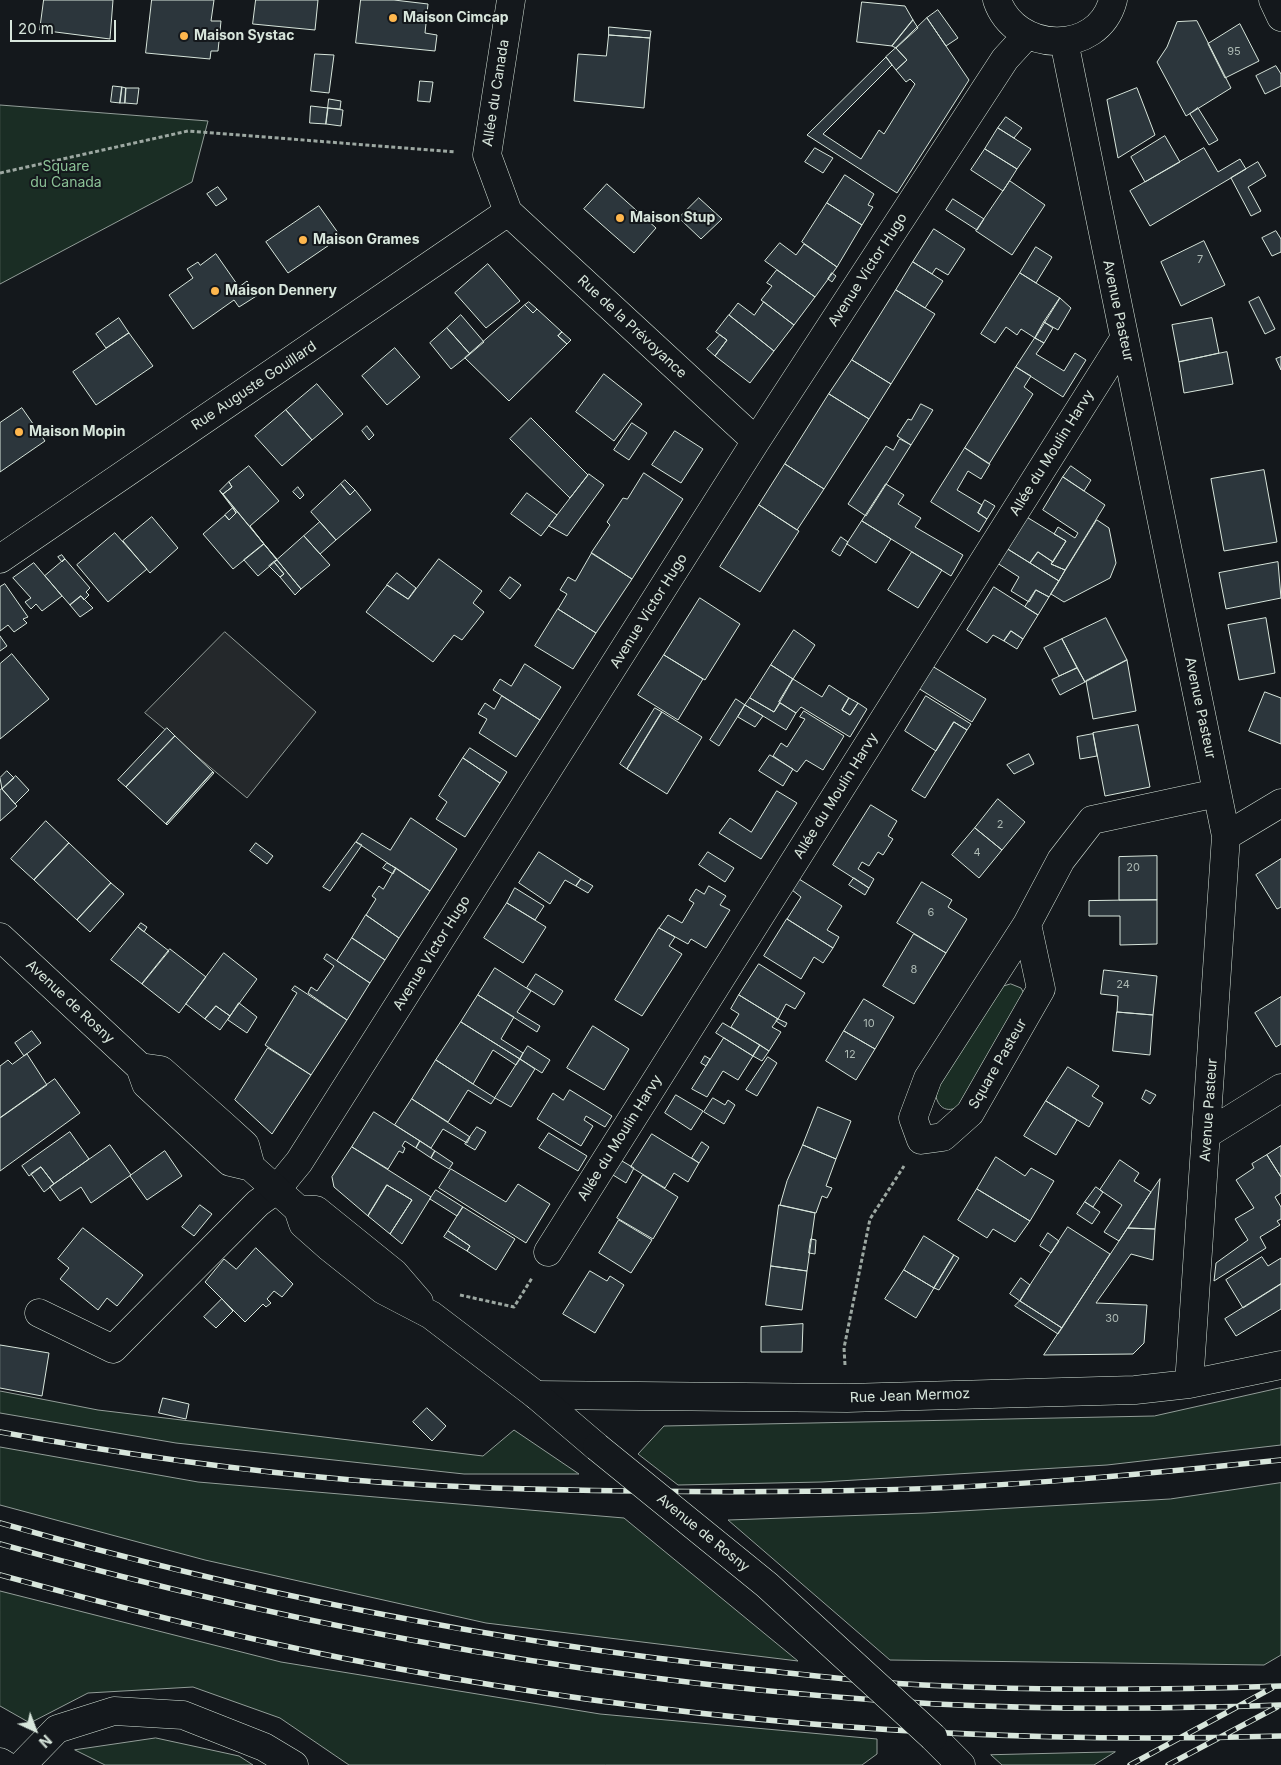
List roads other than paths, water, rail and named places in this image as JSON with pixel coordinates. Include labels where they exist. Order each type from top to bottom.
[{"type":"main road","name":"Allée du Canada","points":[[508,212],[487,155],[511,0]]},
{"type":"main road","points":[[997,0],[1000,10],[1012,24],[1027,35],[1045,41],[1064,42],[1083,35],[1100,23],[1113,0]]},
{"type":"main road","points":[[1273,0],[1281,17]]},
{"type":"main road","name":"Avenue Victor Hugo","points":[[39,1313],[113,1349],[258,1203],[276,1190],[299,1162],[756,442],[1005,59],[1027,35]]},
{"type":"main road","name":"Avenue Pasteur","points":[[1064,42],[1226,836],[1189,1384]]},
{"type":"main road","name":"Rue de la Prévoyance","points":[[508,212],[756,442]]},
{"type":"main road","name":"Rue Auguste Gouillard","points":[[0,559],[508,212]]},
{"type":"main road","name":"Allée du Moulin Harvy","points":[[548,1252],[1124,339]]},
{"type":"main road","points":[[1027,924],[1061,860],[1092,820],[1217,793]]},
{"type":"main road","points":[[1226,836],[1281,803]]},
{"type":"main road","name":"Square Pasteur","points":[[1027,924],[1041,989],[970,1113],[943,1137],[921,1140],[913,1118],[928,1078],[1027,924]]},
{"type":"main road","name":"Avenue de Rosny","points":[[0,937],[140,1067],[161,1070],[245,1145],[251,1167],[298,1209],[303,1224],[329,1247],[384,1290],[431,1315],[536,1395],[597,1447],[767,1584],[933,1737],[955,1764]]},
{"type":"main road","points":[[1207,1134],[1281,1088]]},
{"type":"main road","name":"Rue Jean Mermoz","points":[[536,1395],[847,1398],[1134,1390],[1189,1384],[1281,1366]]},
{"type":"main road","points":[[22,1765],[57,1729],[114,1711],[182,1715],[264,1747],[294,1765]]},
{"type":"main road","points":[[0,1762],[5,1765]]},
{"type":"railway","points":[[0,1432],[175,1460],[308,1476],[423,1485],[565,1490],[756,1492],[977,1486],[1078,1479],[1281,1460]]},
{"type":"railway","points":[[0,1523],[92,1548],[275,1593],[460,1629],[646,1657],[832,1678],[923,1685],[1102,1689],[1281,1686]]},
{"type":"railway","points":[[0,1544],[115,1575],[347,1628],[463,1650],[699,1684],[817,1695],[979,1706],[1108,1708],[1281,1705]]},
{"type":"railway","points":[[0,1575],[170,1620],[342,1658],[574,1697],[692,1712],[809,1724],[1045,1737],[1281,1736]]},
{"type":"railway","points":[[1130,1765],[1272,1688]]},
{"type":"railway","points":[[1168,1765],[1277,1707]]},
{"type":"place","name":"Maison Cimcap","points":[[393,18]]},
{"type":"place","name":"Maison Systac","points":[[184,36]]},
{"type":"place","name":"Maison Stup","points":[[620,218]]},
{"type":"place","name":"Maison Grames","points":[[303,240]]},
{"type":"place","name":"Maison Dennery","points":[[215,291]]},
{"type":"place","name":"Maison Mopin","points":[[19,432]]},
{"type":"park label","name":"Square du Canada","points":[[66,176]]}]
